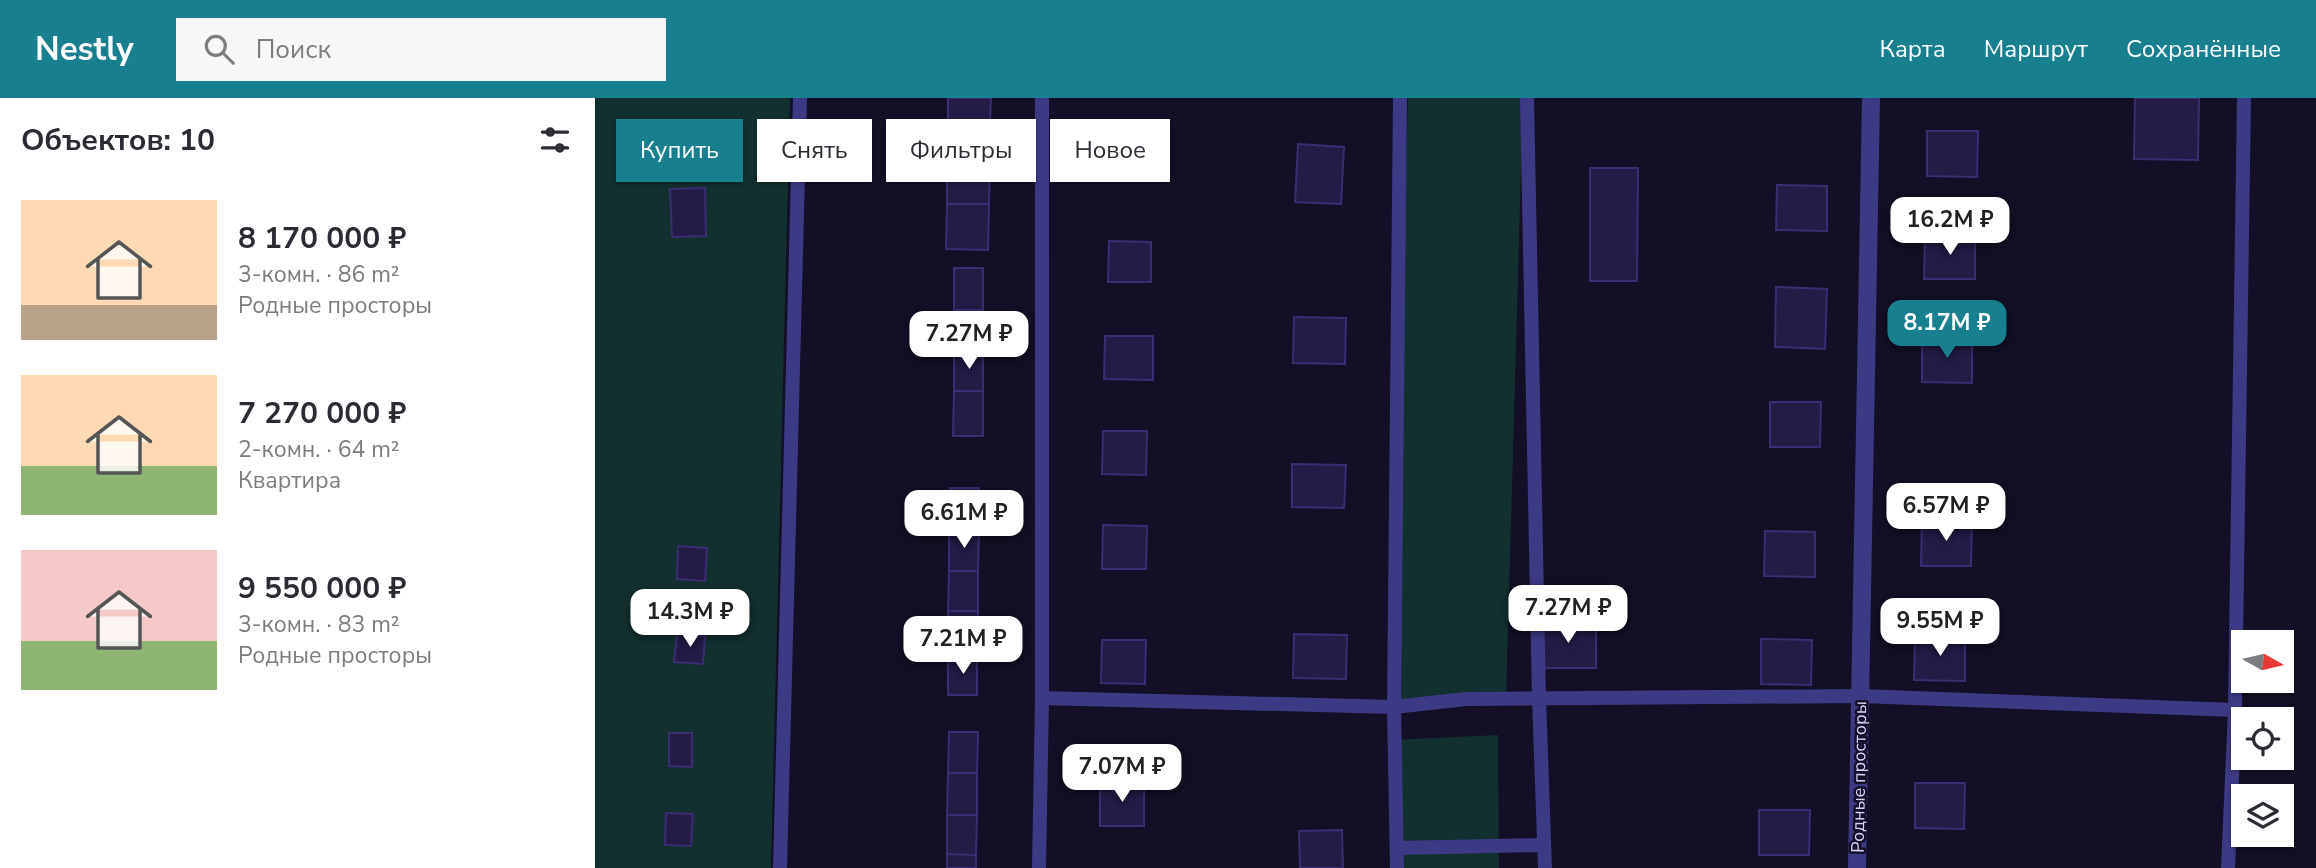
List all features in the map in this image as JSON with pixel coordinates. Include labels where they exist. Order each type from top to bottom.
[{"type":"street","name":"Родные просторы","points":[[1857,868],[1871,98]]},
{"type":"lane","points":[[779,868],[800,98]]},
{"type":"lane","points":[[1039,868],[1042,698],[1042,98]]},
{"type":"lane","points":[[1398,868],[1394,706],[1400,98]]},
{"type":"lane","points":[[1527,98],[1545,868]]},
{"type":"lane","points":[[2235,707],[2244,98]]},
{"type":"lane","points":[[1042,698],[1394,706],[1466,699],[1861,696],[2231,710]]},
{"type":"lane","points":[[2228,868],[2232,770]]},
{"type":"lane","points":[[1397,848],[1544,845]]},
{"type":"green space","points":[[595,98],[790,98],[789,119],[757,119],[757,182],[788,182],[771,868],[595,868]]},
{"type":"green space","points":[[1408,98],[1523,98],[1506,699],[1390,701]]},
{"type":"green space","points":[[1498,735],[1499,868],[1391,868],[1390,740]]},
{"type":"building","points":[[948,98],[991,98],[990,119],[948,119]]},
{"type":"building","points":[[2135,98],[2199,98],[2198,160],[2134,159]]},
{"type":"building","points":[[1927,131],[1978,131],[1977,177],[1927,176]]},
{"type":"building","points":[[1298,144],[1344,147],[1341,204],[1295,202]]},
{"type":"building","points":[[1590,168],[1638,168],[1637,281],[1590,281]]},
{"type":"building","points":[[947,182],[990,182],[989,204],[947,204]]},
{"type":"building","points":[[1777,185],[1827,186],[1827,231],[1776,230]]},
{"type":"building","points":[[705,188],[706,236],[672,237],[670,189]]},
{"type":"building","points":[[947,204],[989,204],[988,250],[946,249]]},
{"type":"building","points":[[1925,234],[1975,234],[1975,279],[1924,279]]},
{"type":"building","points":[[1109,241],[1151,242],[1151,282],[1108,282]]},
{"type":"building","points":[[954,268],[983,268],[983,310],[954,310]]},
{"type":"building","points":[[1776,287],[1827,289],[1825,349],[1775,347]]},
{"type":"building","points":[[954,310],[983,310],[983,351],[954,351]]},
{"type":"building","points":[[1294,317],[1346,318],[1345,364],[1293,363]]},
{"type":"building","points":[[1105,336],[1153,336],[1153,380],[1104,379]]},
{"type":"building","points":[[1922,337],[1972,337],[1972,383],[1922,382]]},
{"type":"building","points":[[954,351],[983,351],[983,391],[954,391]]},
{"type":"building","points":[[954,391],[983,391],[983,436],[953,436]]},
{"type":"building","points":[[1770,402],[1821,402],[1820,447],[1770,447]]},
{"type":"building","points":[[1103,431],[1147,431],[1146,475],[1102,474]]},
{"type":"building","points":[[1292,464],[1346,465],[1344,508],[1292,507]]},
{"type":"building","points":[[950,488],[979,488],[979,530],[949,529]]},
{"type":"building","points":[[1922,520],[1972,521],[1971,566],[1921,566]]},
{"type":"building","points":[[1103,525],[1147,526],[1146,569],[1102,569]]},
{"type":"building","points":[[949,529],[979,530],[978,571],[949,571]]},
{"type":"building","points":[[1765,531],[1815,532],[1815,577],[1764,576]]},
{"type":"building","points":[[678,546],[707,548],[705,581],[677,579]]},
{"type":"building","points":[[949,571],[978,571],[978,611],[948,611]]},
{"type":"building","points":[[948,611],[978,611],[977,656],[948,656]]},
{"type":"building","points":[[1540,622],[1596,622],[1596,668],[1540,668]]},
{"type":"building","points":[[677,634],[705,636],[703,664],[674,662]]},
{"type":"building","points":[[1294,634],[1347,635],[1346,679],[1293,678]]},
{"type":"building","points":[[1915,635],[1965,636],[1965,681],[1914,680]]},
{"type":"building","points":[[1761,639],[1812,640],[1811,685],[1761,684]]},
{"type":"building","points":[[1102,640],[1146,640],[1145,684],[1101,683]]},
{"type":"building","points":[[948,656],[977,656],[977,695],[948,695]]},
{"type":"building","points":[[949,732],[978,732],[977,773],[948,773]]},
{"type":"building","points":[[669,733],[692,733],[692,767],[669,766]]},
{"type":"building","points":[[948,773],[977,773],[977,815],[947,815]]},
{"type":"building","points":[[1100,783],[1144,783],[1144,826],[1100,826]]},
{"type":"building","points":[[1915,783],[1965,783],[1964,829],[1915,828]]},
{"type":"building","points":[[1759,810],[1810,810],[1809,855],[1759,855]]},
{"type":"building","points":[[666,813],[693,814],[691,846],[665,845]]},
{"type":"building","points":[[947,815],[977,815],[976,855],[947,854]]},
{"type":"building","points":[[1342,830],[1343,868],[1300,868],[1299,831]]},
{"type":"building","points":[[947,854],[976,855],[976,868],[947,868]]}]
